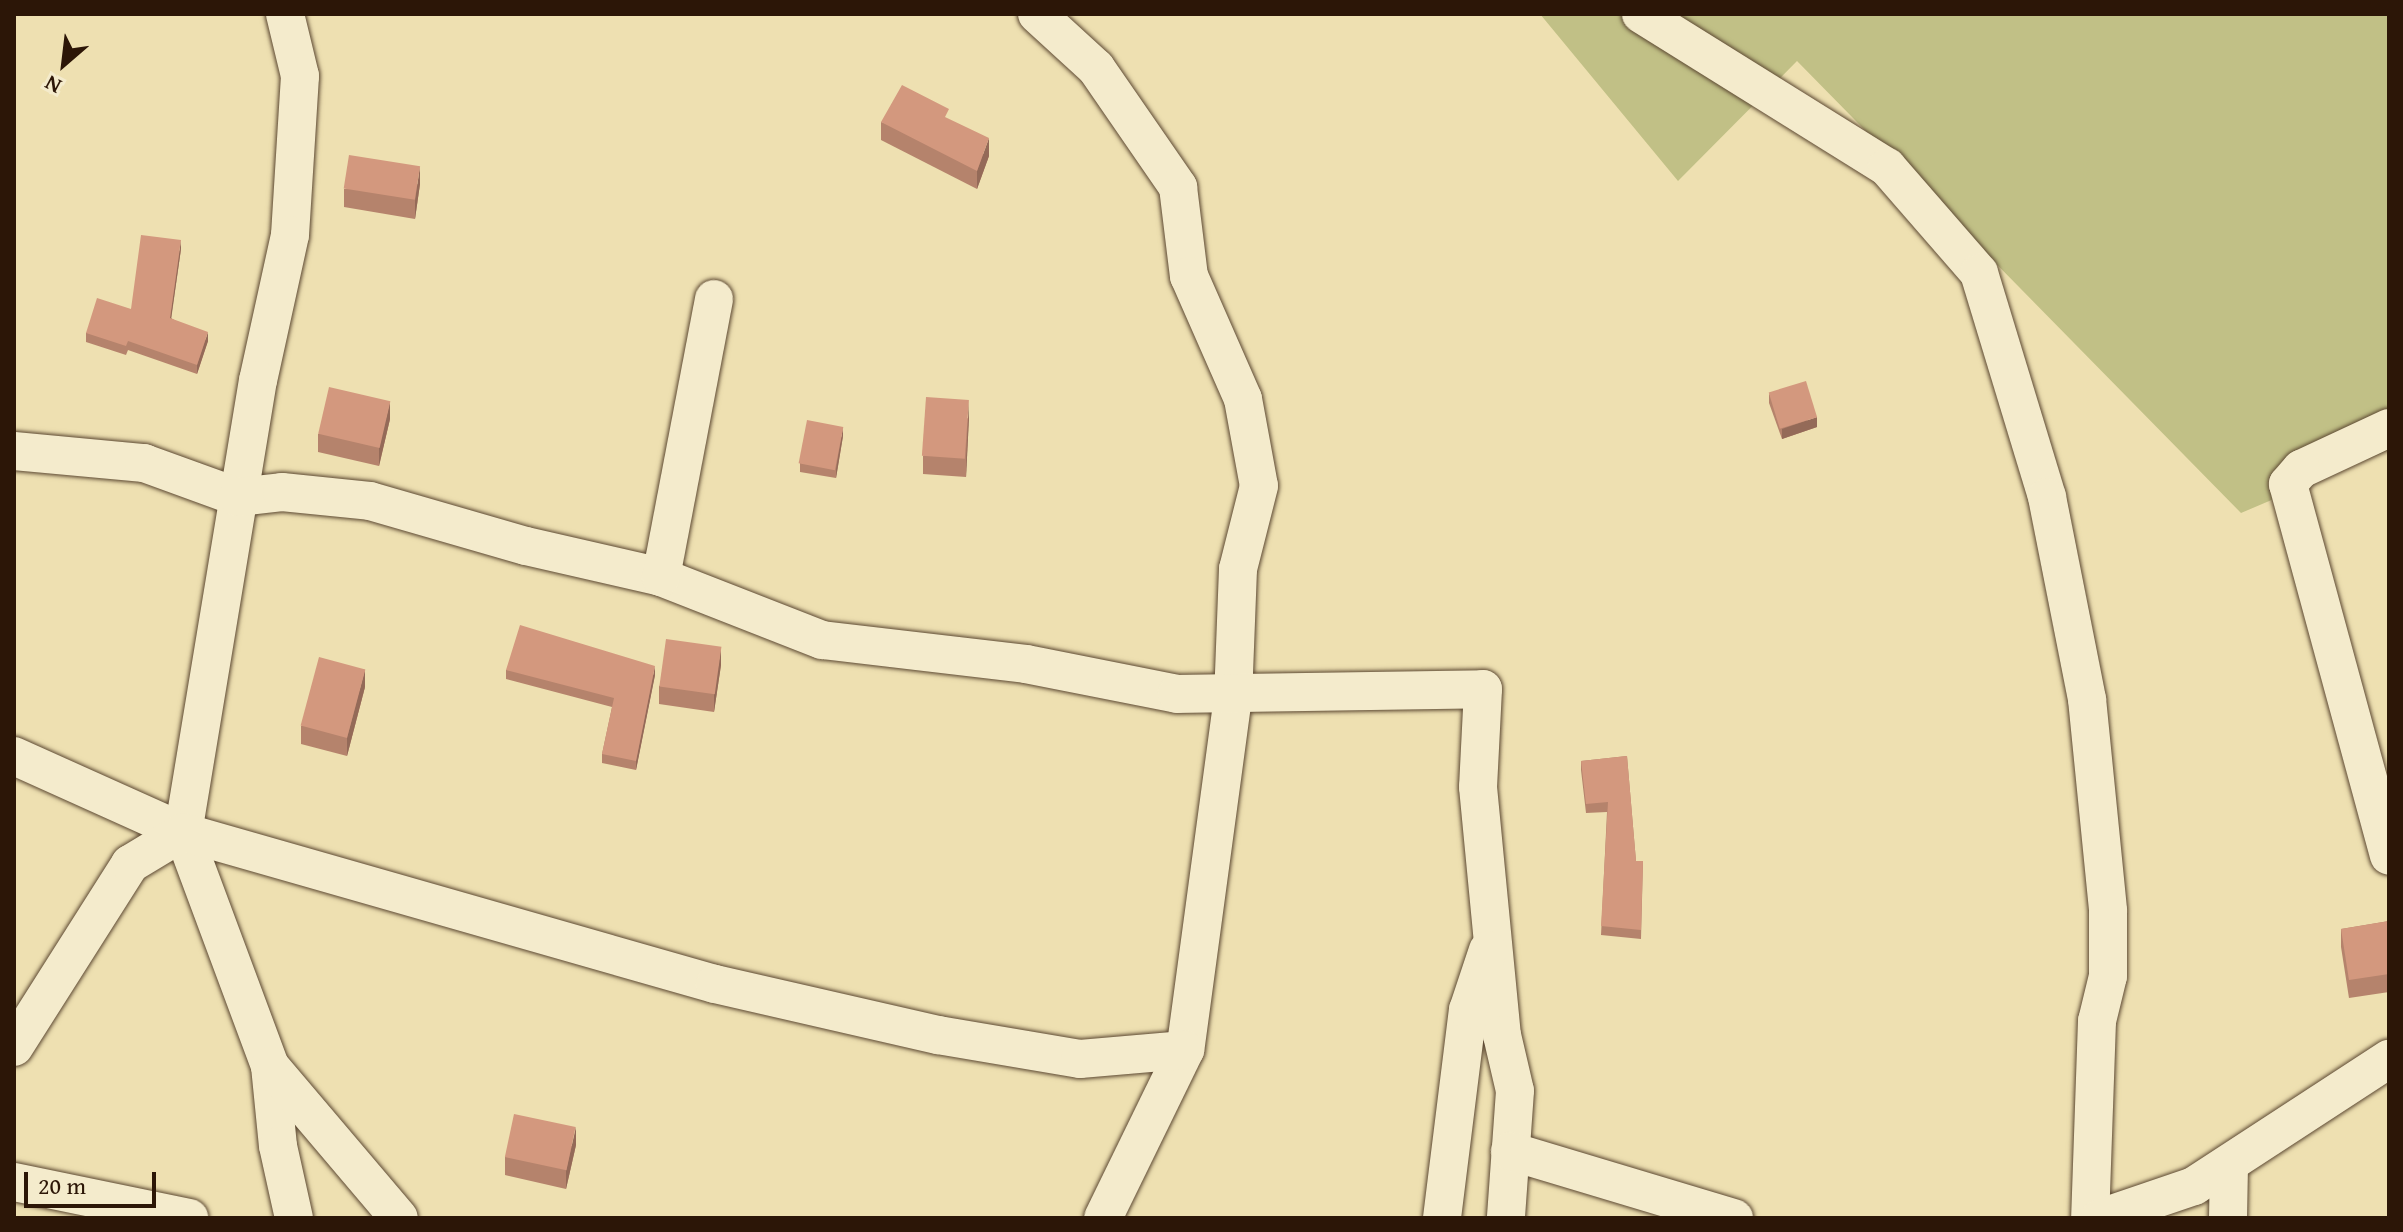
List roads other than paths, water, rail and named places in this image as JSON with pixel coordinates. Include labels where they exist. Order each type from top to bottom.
[{"type":"street","points":[[285,14],[300,76],[290,235],[238,497],[183,832],[270,1066],[278,1146],[294,1218]]},
{"type":"street","points":[[1037,14],[1096,68],[1178,187],[1189,276],[1243,399],[1259,486],[1238,569],[1233,697],[1185,1050],[1110,1215]]},
{"type":"street","points":[[1641,14],[1887,167],[1979,273],[2047,497],[2090,728],[2108,911],[2108,976],[2097,1021],[2090,1218]]},
{"type":"street","points":[[661,577],[714,299]]},
{"type":"street","points":[[2389,428],[2301,469],[2288,484],[2389,855]]},
{"type":"street","points":[[14,451],[144,463],[238,497],[282,492],[370,501],[526,546],[661,577],[822,640],[1026,664],[1177,694],[1233,697],[1285,689],[1483,689],[1478,787],[1502,1035],[1514,1076],[1506,1218]]},
{"type":"street","points":[[14,756],[183,832],[715,984],[938,1035],[1080,1059],[1185,1050]]},
{"type":"street","points":[[14,1047],[130,864],[183,832]]},
{"type":"street","points":[[1442,1218],[1468,1010],[1492,937]]},
{"type":"street","points":[[2100,1218],[2158,1202],[2229,1165],[2389,1059]]},
{"type":"street","points":[[270,1066],[399,1218]]},
{"type":"street","points":[[1510,1151],[1734,1218]]},
{"type":"street","points":[[2228,1218],[2229,1165]]},
{"type":"street","points":[[14,1182],[189,1218]]}]
